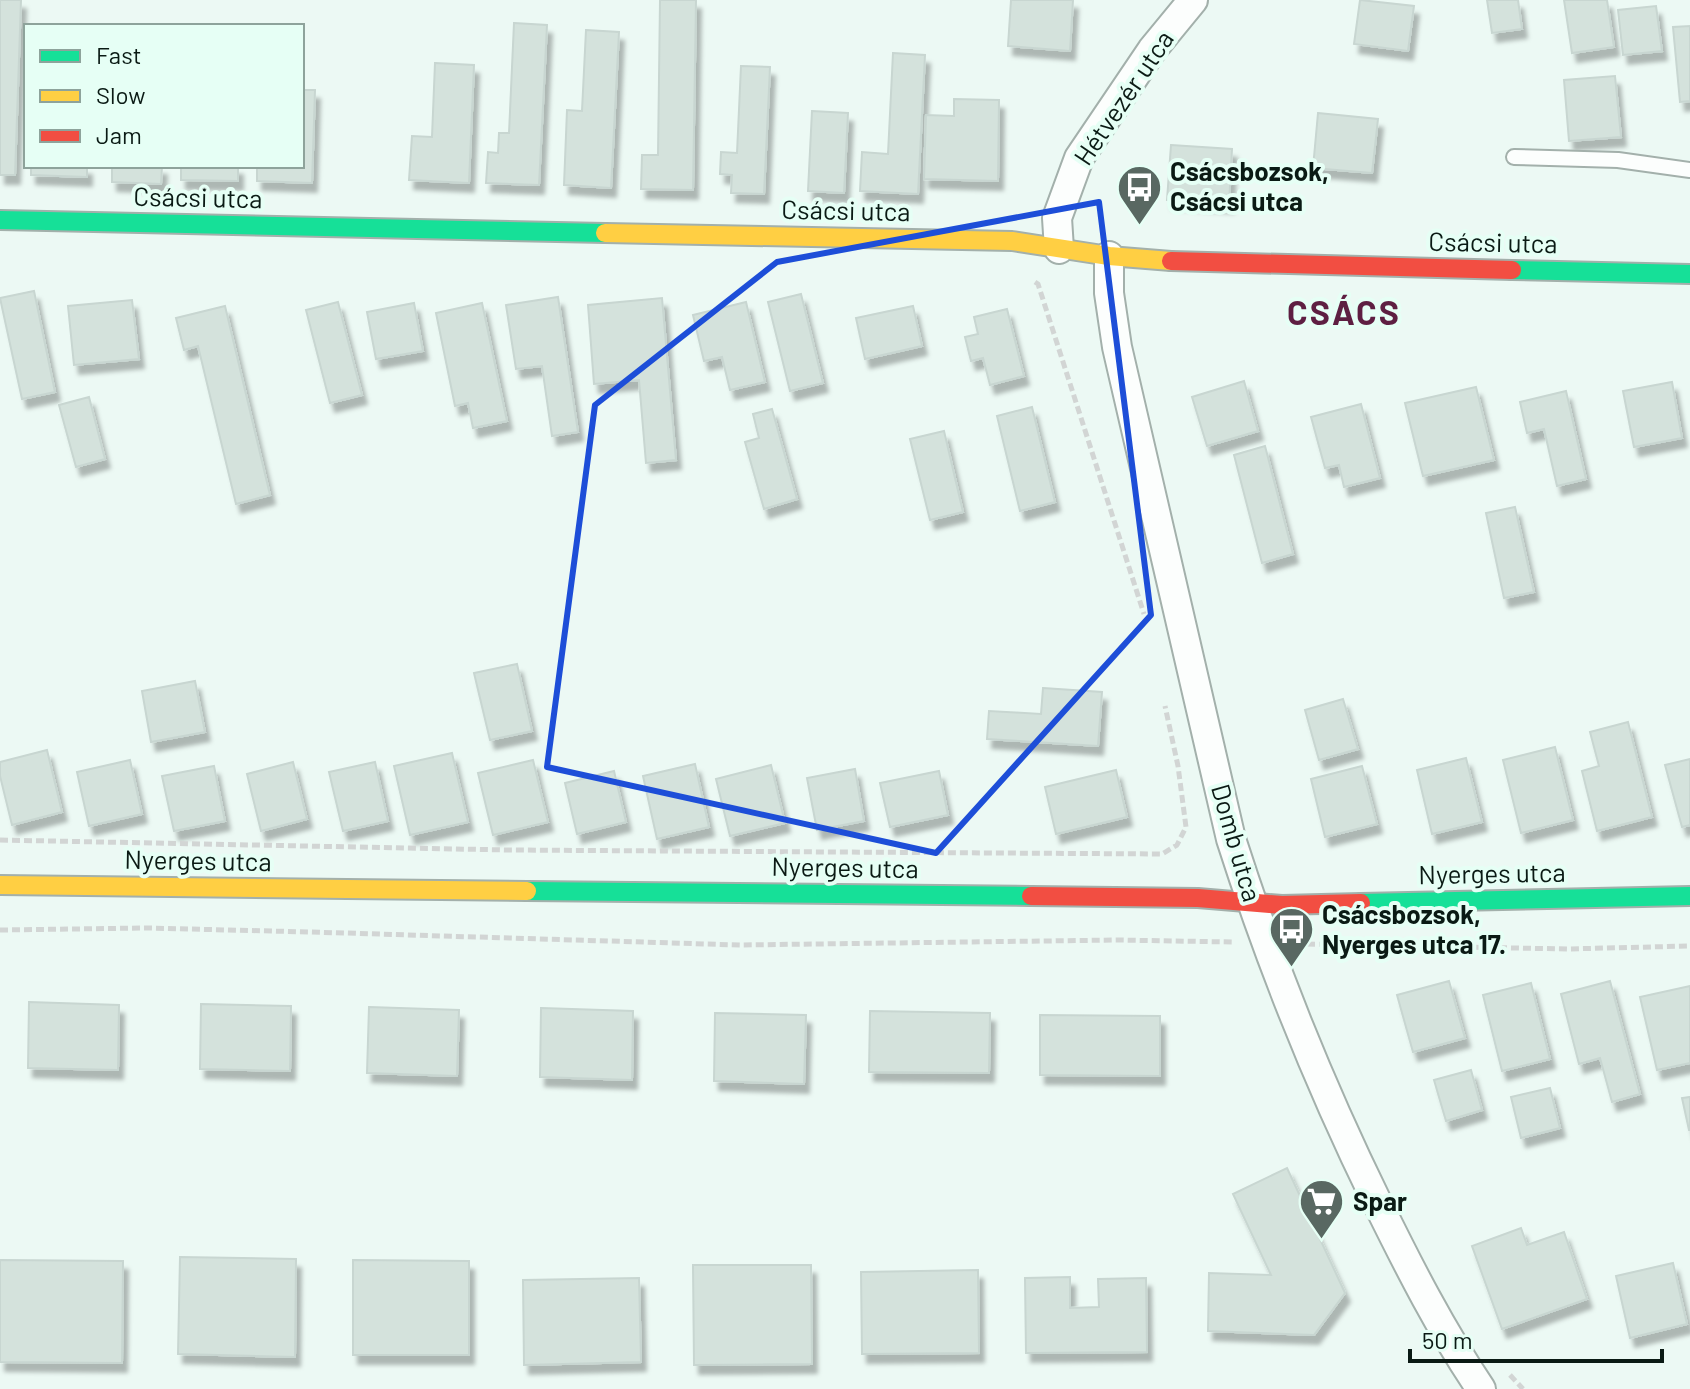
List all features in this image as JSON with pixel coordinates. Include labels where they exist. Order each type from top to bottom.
[{"type":"street","name":"Hétvezér utca","points":[[1059,249],[1057,218],[1079,158],[1152,50],[1193,0]]},
{"type":"street","name":"Csácsi utca","points":[[0,220],[1012,241],[1109,256],[1195,263],[1690,274]]},
{"type":"street","name":"Domb utca","points":[[1109,256],[1109,293],[1117,347],[1231,839],[1251,902],[1302,1035],[1359,1164],[1402,1253],[1458,1355],[1481,1389]]},
{"type":"street","name":"Nyerges utca","points":[[0,885],[1198,898],[1282,905],[1690,896]]},
{"type":"lane","points":[[1514,157],[1618,160],[1690,170]]},
{"type":"path","points":[[1012,241],[1012,263],[1038,284],[1148,624]]},
{"type":"path","points":[[0,840],[555,850],[1162,854],[1177,845],[1186,827],[1178,766],[1163,695]]},
{"type":"path","points":[[0,930],[147,928],[740,945],[1118,940],[1268,942],[1346,947],[1690,946]]},
{"type":"path","points":[[1506,1371],[1523,1389]]},
{"type":"highlighted area","points":[[1099,202],[1151,615],[936,853],[547,767],[595,405],[777,262]]},
{"type":"building","points":[[0,0],[21,0],[15,175],[0,175]]},
{"type":"building","points":[[660,0],[696,0],[693,190],[641,189],[642,155],[658,155]]},
{"type":"building","points":[[1011,0],[1073,0],[1070,51],[1008,46]]},
{"type":"building","points":[[1360,0],[1414,6],[1408,51],[1354,44]]},
{"type":"building","points":[[1487,0],[1518,0],[1522,29],[1492,33]]},
{"type":"building","points":[[1564,0],[1607,0],[1614,47],[1572,53]]},
{"type":"building","points":[[1656,6],[1662,51],[1623,55],[1618,10]]},
{"type":"building","points":[[514,23],[547,25],[539,185],[486,183],[488,152],[498,153],[499,133],[509,133]]},
{"type":"building","points":[[1690,26],[1690,101],[1680,102],[1673,27]]},
{"type":"building","points":[[586,30],[619,32],[611,188],[564,185],[567,110],[582,111]]},
{"type":"building","points":[[893,53],[925,55],[918,194],[860,191],[862,152],[888,154]]},
{"type":"building","points":[[435,63],[474,65],[469,183],[409,180],[412,136],[432,137]]},
{"type":"building","points":[[741,66],[770,67],[764,194],[731,193],[732,175],[720,174],[721,152],[737,153]]},
{"type":"building","points":[[1615,76],[1621,137],[1569,141],[1564,80]]},
{"type":"building","points":[[304,90],[315,90],[312,183],[257,181],[257,168],[304,168]]},
{"type":"building","points":[[954,99],[999,100],[998,181],[924,179],[926,115],[954,116]]},
{"type":"building","points":[[812,111],[848,113],[844,193],[808,191]]},
{"type":"building","points":[[1318,113],[1378,119],[1372,173],[1313,168]]},
{"type":"building","points":[[1171,145],[1232,149],[1229,204],[1167,200]]},
{"type":"building","points":[[31,168],[87,168],[87,177],[31,175]]},
{"type":"building","points":[[112,168],[162,168],[161,184],[112,182]]},
{"type":"building","points":[[181,168],[238,168],[238,181],[181,180]]},
{"type":"building","points":[[34,291],[55,392],[22,399],[0,298]]},
{"type":"building","points":[[801,294],[823,383],[790,391],[768,302]]},
{"type":"building","points":[[558,297],[578,432],[552,436],[542,366],[516,369],[506,305]]},
{"type":"building","points":[[662,298],[676,460],[646,463],[639,380],[594,384],[588,305]]},
{"type":"building","points":[[132,300],[139,359],[74,365],[68,306]]},
{"type":"building","points":[[338,302],[362,395],[330,403],[306,310]]},
{"type":"building","points":[[746,302],[765,382],[730,390],[722,357],[704,361],[693,315]]},
{"type":"building","points":[[414,303],[423,351],[376,359],[367,312]]},
{"type":"building","points":[[482,303],[507,421],[473,428],[468,403],[455,406],[436,313]]},
{"type":"building","points":[[225,306],[270,495],[236,504],[198,346],[184,350],[176,318]]},
{"type":"building","points":[[913,306],[922,346],[865,359],[856,318]]},
{"type":"building","points":[[1007,309],[1024,376],[990,385],[983,358],[971,361],[965,337],[978,334],[974,317]]},
{"type":"building","points":[[1244,381],[1258,431],[1207,446],[1192,397]]},
{"type":"building","points":[[1672,382],[1682,438],[1634,447],[1623,391]]},
{"type":"building","points":[[1476,387],[1494,460],[1423,476],[1405,403]]},
{"type":"building","points":[[1566,391],[1586,479],[1557,486],[1544,429],[1527,433],[1520,402]]},
{"type":"building","points":[[89,397],[105,459],[76,467],[59,405]]},
{"type":"building","points":[[1361,404],[1380,478],[1344,487],[1339,465],[1325,468],[1311,417]]},
{"type":"building","points":[[1032,407],[1055,502],[1020,511],[997,416]]},
{"type":"building","points":[[772,409],[797,499],[764,509],[745,442],[759,438],[753,414]]},
{"type":"building","points":[[944,431],[963,512],[930,520],[910,439]]},
{"type":"building","points":[[1265,446],[1293,554],[1262,563],[1234,455]]},
{"type":"building","points":[[1515,507],[1534,592],[1504,598],[1486,513]]},
{"type":"building","points":[[517,664],[532,731],[490,740],[474,673]]},
{"type":"building","points":[[195,681],[205,732],[151,742],[142,691]]},
{"type":"building","points":[[1043,688],[1102,692],[1098,746],[987,739],[989,711],[1041,714]]},
{"type":"building","points":[[1343,699],[1358,749],[1319,760],[1305,710]]},
{"type":"building","points":[[1628,722],[1652,817],[1597,831],[1582,771],[1599,766],[1590,732]]},
{"type":"building","points":[[1555,747],[1573,820],[1521,833],[1503,760]]},
{"type":"building","points":[[47,750],[62,812],[12,825],[0,776],[0,762]]},
{"type":"building","points":[[452,753],[468,822],[410,835],[394,766]]},
{"type":"building","points":[[1466,758],[1482,822],[1432,834],[1417,770]]},
{"type":"building","points":[[1690,759],[1690,825],[1682,827],[1665,765]]},
{"type":"building","points":[[130,760],[142,814],[89,826],[77,772]]},
{"type":"building","points":[[533,760],[548,822],[493,835],[478,773]]},
{"type":"building","points":[[293,762],[307,819],[261,831],[247,774]]},
{"type":"building","points":[[375,762],[388,821],[343,831],[329,772]]},
{"type":"building","points":[[695,764],[709,827],[657,839],[643,776]]},
{"type":"building","points":[[771,765],[785,823],[730,836],[716,779]]},
{"type":"building","points":[[214,766],[225,821],[174,831],[162,776]]},
{"type":"building","points":[[1362,766],[1377,824],[1325,837],[1311,779]]},
{"type":"building","points":[[855,769],[864,821],[817,830],[807,778]]},
{"type":"building","points":[[1116,770],[1127,817],[1056,834],[1045,787]]},
{"type":"building","points":[[614,771],[626,822],[577,834],[565,783]]},
{"type":"building","points":[[939,771],[948,815],[890,827],[880,783]]},
{"type":"building","points":[[1449,981],[1465,1038],[1413,1052],[1397,995]]},
{"type":"building","points":[[1610,981],[1640,1094],[1612,1102],[1600,1058],[1579,1064],[1561,994]]},
{"type":"building","points":[[1531,983],[1550,1059],[1502,1071],[1483,995]]},
{"type":"building","points":[[1690,986],[1690,1063],[1657,1070],[1640,997]]},
{"type":"building","points":[[29,1002],[119,1005],[118,1070],[28,1068]]},
{"type":"building","points":[[201,1004],[291,1006],[290,1071],[200,1069]]},
{"type":"building","points":[[369,1007],[459,1010],[457,1076],[367,1073]]},
{"type":"building","points":[[541,1008],[633,1011],[632,1080],[540,1077]]},
{"type":"building","points":[[870,1011],[990,1013],[989,1073],[869,1072]]},
{"type":"building","points":[[715,1013],[806,1015],[804,1084],[714,1081]]},
{"type":"building","points":[[1040,1015],[1160,1016],[1160,1076],[1040,1075]]},
{"type":"building","points":[[1471,1070],[1482,1110],[1446,1121],[1434,1080]]},
{"type":"building","points":[[1550,1088],[1560,1128],[1521,1138],[1511,1097]]},
{"type":"building","points":[[1690,1097],[1690,1130],[1689,1130],[1682,1098]]},
{"type":"building","points":[[1287,1168],[1345,1293],[1314,1335],[1208,1331],[1209,1273],[1271,1275],[1233,1194]]},
{"type":"building","points":[[1521,1228],[1527,1245],[1564,1232],[1587,1299],[1502,1329],[1472,1246]]},
{"type":"building","points":[[180,1257],[296,1259],[295,1357],[178,1354]]},
{"type":"building","points":[[0,1260],[123,1261],[122,1363],[0,1362]]},
{"type":"building","points":[[353,1260],[469,1261],[469,1355],[353,1355]]},
{"type":"building","points":[[1673,1263],[1687,1324],[1630,1338],[1616,1276]]},
{"type":"building","points":[[693,1265],[811,1265],[812,1364],[694,1365]]},
{"type":"building","points":[[978,1270],[979,1353],[862,1354],[861,1272]]},
{"type":"building","points":[[1070,1277],[1070,1308],[1099,1307],[1098,1279],[1146,1278],[1147,1352],[1026,1353],[1025,1278]]},
{"type":"building","points":[[639,1278],[641,1362],[524,1365],[523,1280]]},
{"type":"traffic: fast","points":[[0,220],[605,233]]},
{"type":"traffic: fast","points":[[1512,270],[1690,274]]},
{"type":"traffic: fast","points":[[527,891],[1031,896]]},
{"type":"traffic: fast","points":[[1361,903],[1690,896]]},
{"type":"traffic: slow","points":[[605,233],[1012,241],[1109,256],[1171,261]]},
{"type":"traffic: slow","points":[[0,885],[527,891]]},
{"type":"traffic: jam","points":[[1171,261],[1512,270]]},
{"type":"traffic: jam","points":[[1031,896],[1198,898],[1282,905],[1361,903]]},
{"type":"place","name":"Csácsbozsok, Csácsi utca","points":[[1139,226]]},
{"type":"place","name":"Csácsbozsok, Nyerges utca 17.","points":[[1291,969]]},
{"type":"place","name":"Spar","points":[[1322,1241]]},
{"type":"district","name":"CSÁCS","points":[[1344,313]]}]
